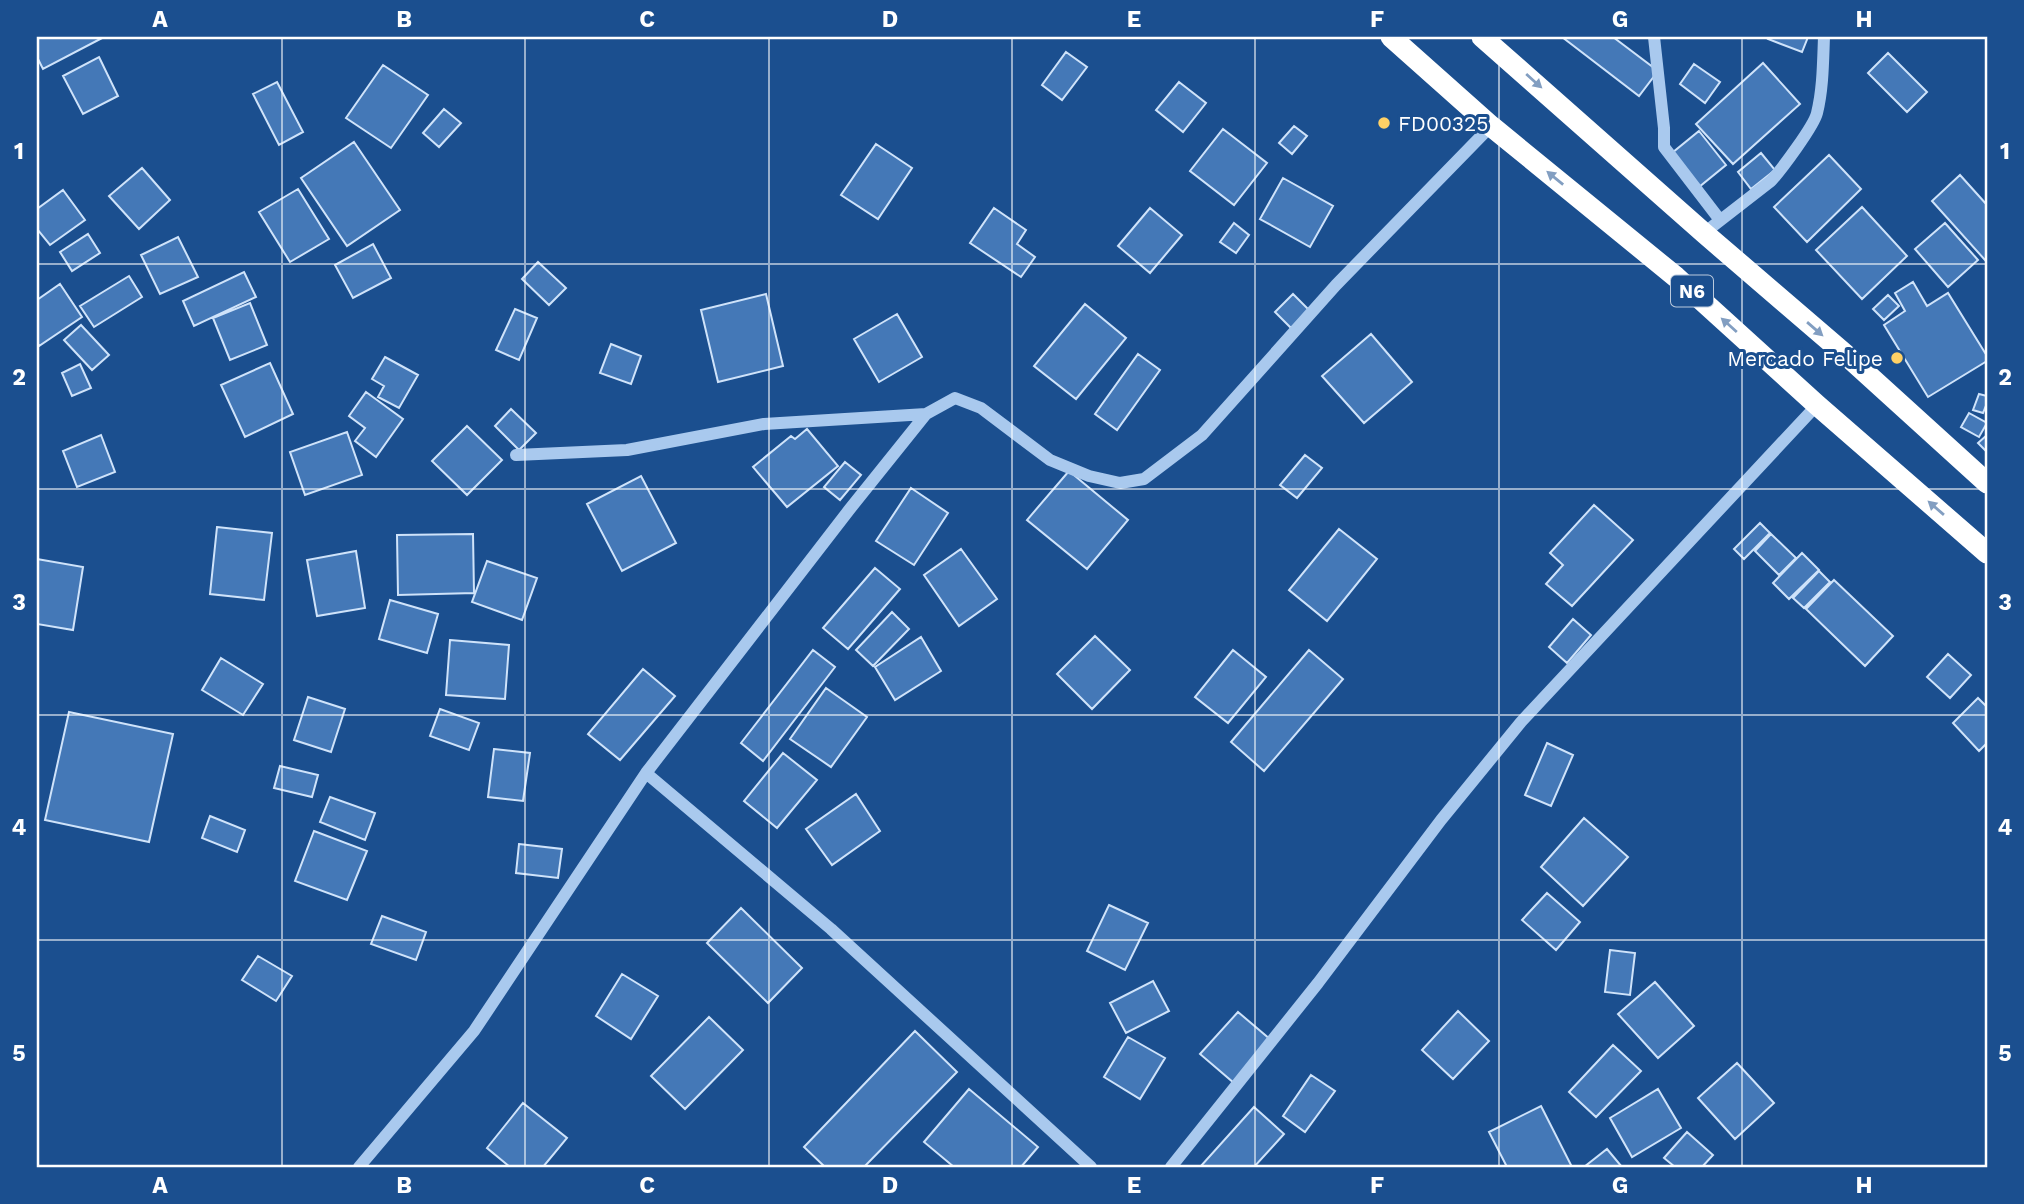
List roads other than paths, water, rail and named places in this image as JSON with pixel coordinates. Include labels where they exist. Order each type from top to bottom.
[{"type":"highway","name":"N6","points":[[1391,37],[1491,126],[1675,276],[1816,405],[1987,553]]},
{"type":"highway","name":"N6","points":[[1482,37],[1712,227],[1846,355],[1987,483]]},
{"type":"street","points":[[1654,37],[1664,147],[1712,227],[1780,171],[1816,117],[1824,37]]},
{"type":"street","points":[[359,1167],[474,1031],[646,774],[926,414],[955,398],[981,408],[1050,460],[1089,476],[1120,483],[1144,479],[1202,435],[1336,285],[1491,126]]},
{"type":"street","points":[[1171,1167],[1318,983],[1441,820],[1521,722],[1816,405]]},
{"type":"street","points":[[516,455],[627,450],[764,424],[926,414]]},
{"type":"street","points":[[646,774],[831,929],[1091,1167]]},
{"type":"place","name":"FD00325","points":[[1384,123]]},
{"type":"place","name":"Mercado Felipe","points":[[1897,358]]}]
